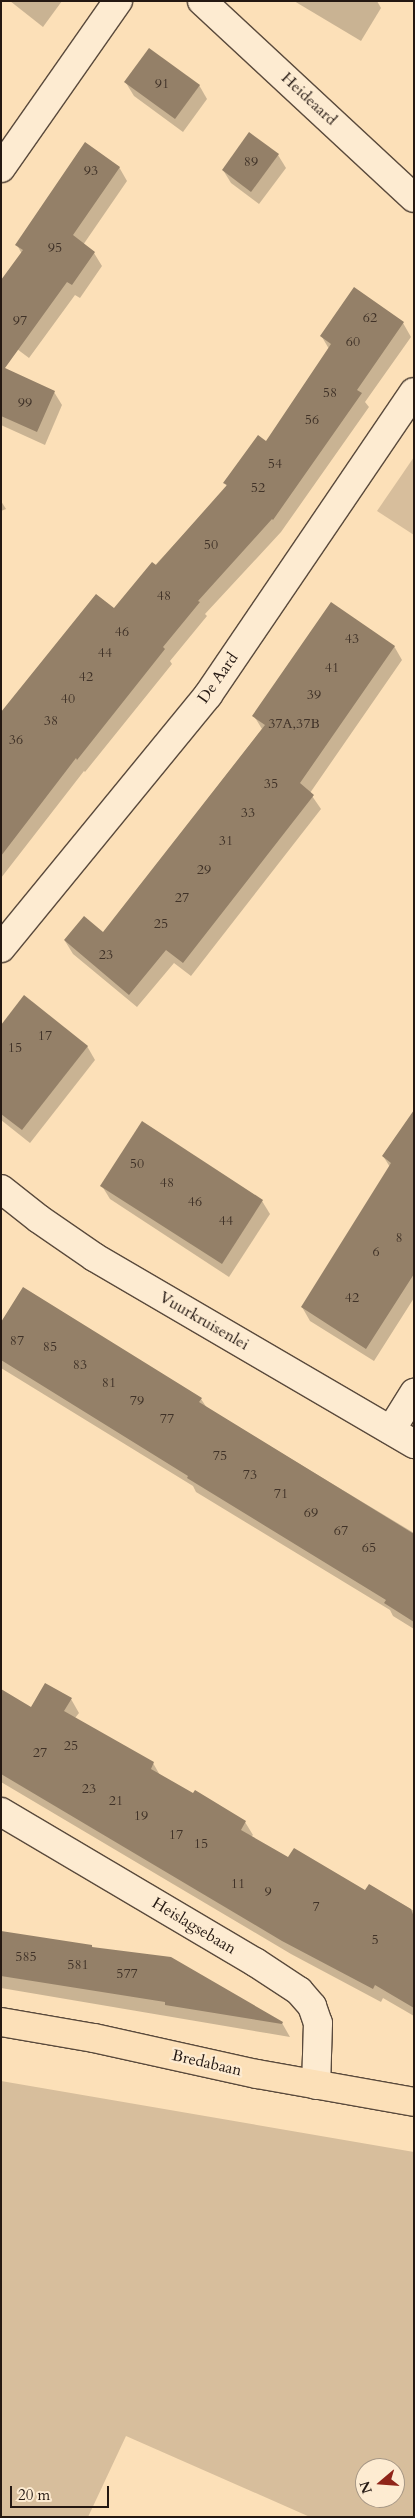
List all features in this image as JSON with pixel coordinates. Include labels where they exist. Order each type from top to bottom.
[{"type":"main road","name":"Bredabaan","points":[[1,2022],[94,2038],[257,2074],[414,2102]]},
{"type":"street","points":[[1,168],[118,1]]},
{"type":"street","name":"Heideaard","points":[[202,1],[414,198]]},
{"type":"street","name":"De Aard","points":[[1,948],[208,695],[414,392]]},
{"type":"street","name":"Vuurkruisenlei","points":[[1,1188],[39,1219],[94,1257],[402,1437]]},
{"type":"street","points":[[402,1437],[414,1393]]},
{"type":"street","name":"Heislagsebaan","points":[[1,1812],[255,1962],[299,1992],[312,2006],[318,2023],[316,2085]]},
{"type":"shaded area","points":[[414,457],[414,535],[377,511]]},
{"type":"shaded area","points":[[1,2081],[414,2152],[414,2517],[310,2517],[126,2436],[88,2517],[1,2517]]},
{"type":"building","points":[[149,48],[200,85],[175,119],[124,82]]},
{"type":"building","points":[[249,132],[279,154],[251,192],[222,170]]},
{"type":"building","points":[[85,142],[120,167],[73,235],[95,252],[72,285],[67,282],[5,368],[55,391],[37,432],[1,416],[1,280],[23,250],[15,245]]},
{"type":"building","points":[[354,287],[404,322],[357,390],[362,393],[273,520],[198,601],[200,602],[163,647],[165,649],[77,760],[76,758],[1,856],[1,712],[96,594],[114,608],[152,562],[156,565],[227,485],[223,483],[258,435],[266,441],[331,344],[320,336]]},
{"type":"building","points":[[331,602],[395,646],[300,783],[314,795],[183,963],[166,950],[129,995],[64,940],[84,916],[103,932],[265,725],[252,716]]},
{"type":"building","points":[[24,995],[88,1046],[22,1130],[1,1114],[1,1025]]},
{"type":"building","points":[[414,1110],[414,1274],[366,1349],[301,1307],[391,1163],[382,1156]]},
{"type":"building","points":[[142,1121],[263,1200],[222,1264],[100,1186]]},
{"type":"building","points":[[23,1287],[202,1398],[199,1402],[414,1534],[414,1622],[384,1603],[386,1600],[187,1478],[188,1476],[1,1360],[1,1322]]},
{"type":"building","points":[[45,1683],[72,1698],[64,1711],[154,1762],[151,1769],[193,1793],[195,1790],[246,1821],[241,1830],[288,1857],[294,1848],[365,1890],[369,1884],[411,1909],[414,1917],[414,2008],[375,1985],[373,1989],[282,1941],[1,1774],[1,1689],[31,1707]]},
{"type":"building","points":[[1,1931],[92,1945],[92,1947],[171,1957],[283,2022],[282,2024],[165,2005],[165,2002],[1,1976]]}]
